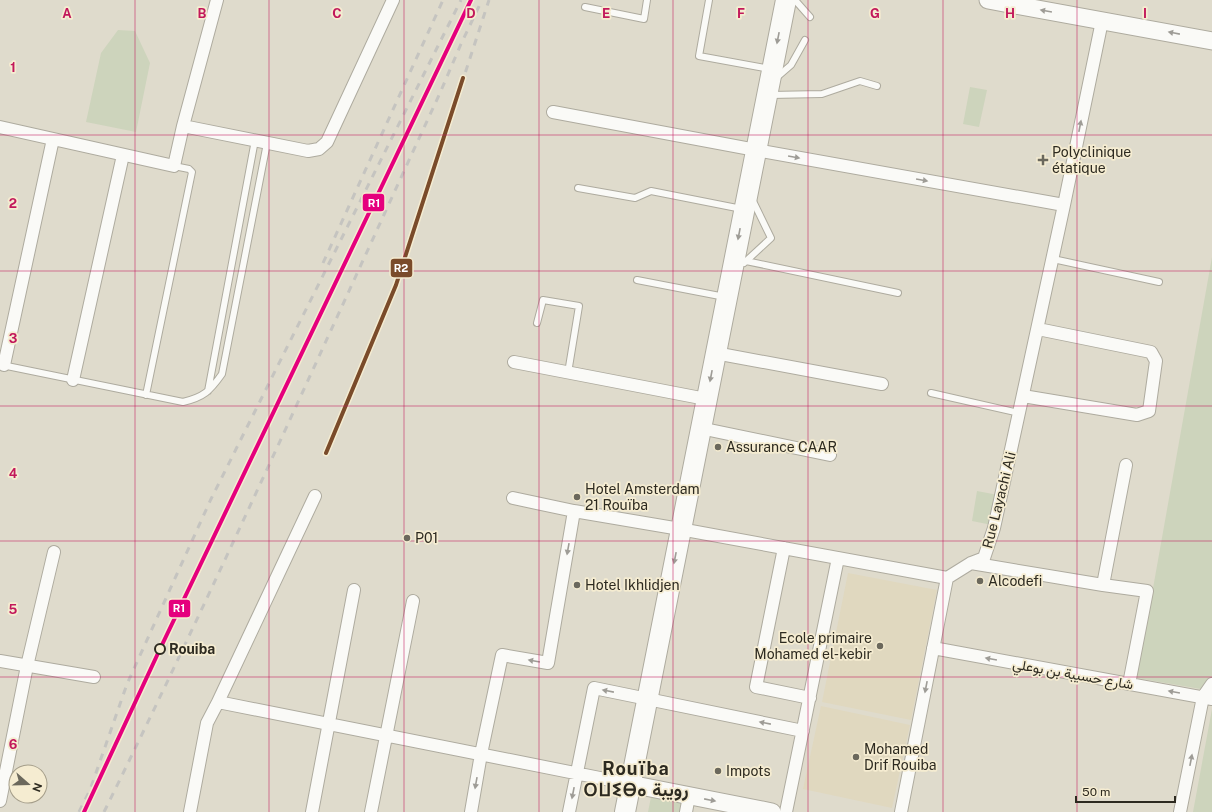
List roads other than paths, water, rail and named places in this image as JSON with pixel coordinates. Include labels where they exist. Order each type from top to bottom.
[{"type":"highway","points":[[625,812],[786,0]]},
{"type":"main road","points":[[988,0],[1212,41]]},
{"type":"main road","points":[[630,784],[687,804],[772,812]]},
{"type":"street","points":[[0,127],[174,166],[183,126],[217,0]]},
{"type":"street","points":[[183,126],[308,151],[319,149],[327,142],[393,0]]},
{"type":"street","name":"Rue Layachi Ali","points":[[947,578],[971,563],[984,558],[994,528],[1053,259],[1102,21]]},
{"type":"street","points":[[553,112],[1064,205]]},
{"type":"street","points":[[2,365],[53,139]]},
{"type":"street","points":[[73,380],[123,155]]},
{"type":"street","points":[[1023,396],[1137,415],[1149,411],[1156,361],[1151,352],[1038,329]]},
{"type":"street","points":[[715,353],[882,384]]},
{"type":"street","points":[[514,362],[706,399]]},
{"type":"street","points":[[700,428],[830,454]]},
{"type":"street","points":[[1103,585],[1126,465]]},
{"type":"street","points":[[190,812],[207,723],[315,496]]},
{"type":"street","points":[[513,498],[574,511],[947,578],[901,812]]},
{"type":"street","points":[[471,812],[481,754],[502,655],[548,663],[574,511]]},
{"type":"street","points":[[784,548],[756,687],[810,698]]},
{"type":"street","points":[[0,801],[27,666],[54,552]]},
{"type":"street","points":[[786,812],[838,558]]},
{"type":"street","points":[[971,563],[1147,591],[1129,684]]},
{"type":"street","points":[[312,812],[354,590]]},
{"type":"street","points":[[371,812],[413,601]]},
{"type":"street","name":"شارع حسيبة بن بوعلي","points":[[933,648],[1207,698]]},
{"type":"street","points":[[0,661],[94,677]]},
{"type":"street","points":[[1180,812],[1207,698],[1212,684]]},
{"type":"street","points":[[569,812],[594,688],[803,731]]},
{"type":"street","points":[[218,702],[630,784]]},
{"type":"lane","points":[[585,7],[644,19],[647,0]]},
{"type":"lane","points":[[709,0],[698,56],[769,83],[822,94],[860,81],[877,86]]},
{"type":"lane","points":[[795,0],[810,17]]},
{"type":"lane","points":[[769,83],[791,65],[805,40]]},
{"type":"lane","points":[[208,391],[261,141]]},
{"type":"lane","points":[[2,365],[183,402],[198,398],[213,388],[222,374],[261,141]]},
{"type":"lane","points":[[146,395],[192,172],[189,169],[174,166]]},
{"type":"lane","points":[[578,188],[635,198],[652,191],[746,200],[771,238],[730,277]]},
{"type":"lane","points":[[1053,259],[1159,282]]},
{"type":"lane","points":[[746,261],[898,293]]},
{"type":"lane","points":[[637,280],[726,297]]},
{"type":"lane","points":[[537,323],[543,300],[579,306],[568,373]]},
{"type":"lane","points":[[931,393],[1019,413]]},
{"type":"railway","points":[[323,263],[443,0]]},
{"type":"railway","points":[[79,812],[90,790],[127,684],[211,499],[461,0]]},
{"type":"railway","points":[[104,812],[274,454],[482,0]]},
{"type":"railway","points":[[326,453],[396,285],[489,0]]},
{"type":"place","name":"Polyclinique étatique","points":[[1043,160]]},
{"type":"place","name":"Assurance CAAR","points":[[718,447]]},
{"type":"place","name":"Hotel Amsterdam 21 Rouïba","points":[[577,497]]},
{"type":"place","name":"P01","points":[[407,538]]},
{"type":"place","name":"Alcodefi","points":[[980,581]]},
{"type":"place","name":"Hotel Ikhlidjen","points":[[577,585]]},
{"type":"place","name":"Ecole primaire Mohamed el-kebir","points":[[880,646]]},
{"type":"place","name":"Rouiba","points":[[160,649]]},
{"type":"place","name":"Mohamed Drif Rouiba","points":[[856,757]]},
{"type":"place","name":"Impots","points":[[718,771]]},
{"type":"district","name":"Rouïba ⵔⵡⵉⴱⴰ رويبة","points":[[636,779]]}]
